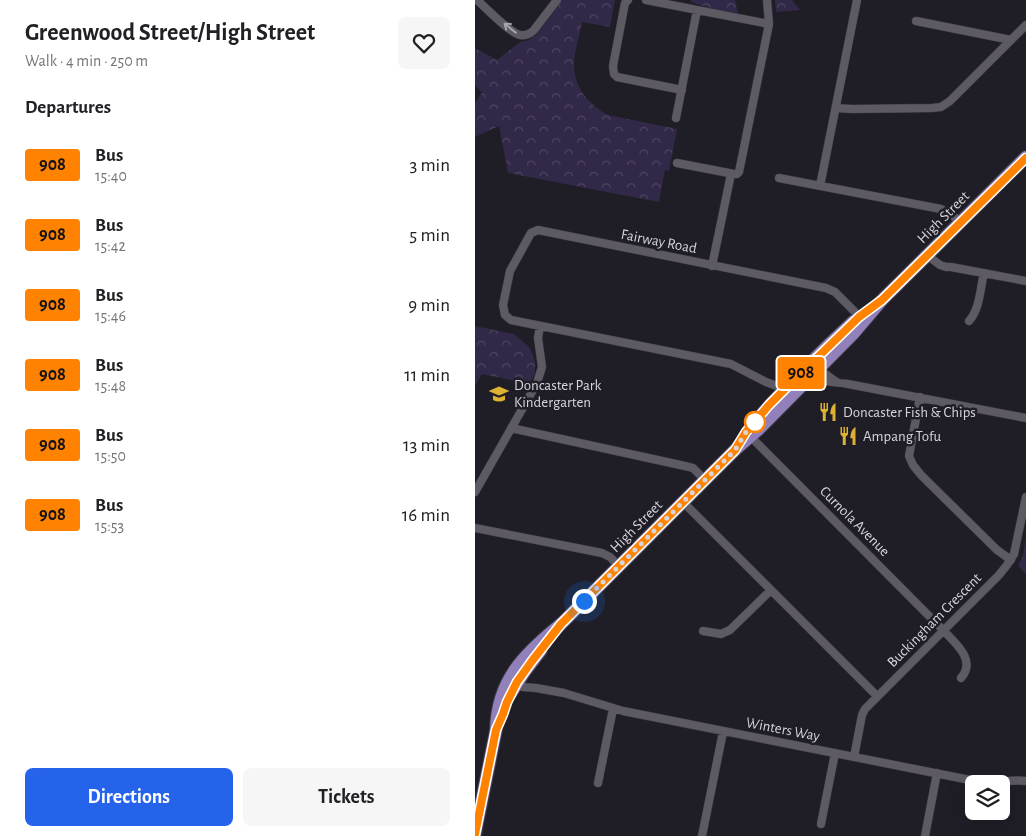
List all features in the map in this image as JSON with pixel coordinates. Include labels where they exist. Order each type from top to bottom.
[{"type":"main road","name":"High Street","points":[[749,434],[758,430],[862,319],[1026,158]]},
{"type":"main road","name":"High Street","points":[[476,827],[496,730],[498,705],[528,652],[561,624],[735,450],[773,401],[786,388],[814,369]]},
{"type":"street","points":[[477,0],[515,33],[524,35],[530,34],[537,27],[557,0]]},
{"type":"street","points":[[628,0],[625,2],[613,66],[614,74],[617,77],[682,90]]},
{"type":"street","points":[[650,0],[769,24]]},
{"type":"street","points":[[677,163],[731,174],[737,174],[740,169],[769,24],[767,0]]},
{"type":"street","points":[[820,186],[857,0]]},
{"type":"street","points":[[676,118],[697,10]]},
{"type":"street","points":[[916,21],[1011,40]]},
{"type":"street","points":[[836,108],[852,110],[941,107],[950,101],[1026,25]]},
{"type":"street","points":[[712,266],[731,174]]},
{"type":"street","points":[[779,178],[941,209],[961,222]]},
{"type":"street","name":"Fairway Road","points":[[540,326],[511,320],[505,315],[503,305],[510,271],[529,236],[538,230],[831,289],[862,319]]},
{"type":"street","points":[[930,253],[951,266],[1026,282]]},
{"type":"street","points":[[969,322],[976,309],[983,273]]},
{"type":"street","points":[[475,492],[537,383],[542,367],[538,338],[540,326],[731,364],[766,382],[786,388]]},
{"type":"street","points":[[814,369],[825,372],[831,379],[837,382],[1026,418]]},
{"type":"street","points":[[766,382],[772,390],[773,401]]},
{"type":"street","points":[[920,397],[909,452],[911,462],[990,543],[1011,560]]},
{"type":"street","points":[[511,428],[693,468],[705,480]]},
{"type":"street","name":"Curnola Avenue","points":[[749,434],[958,647],[967,661],[966,670],[961,678]]},
{"type":"street","name":"Buckingham Crescent","points":[[854,756],[865,709],[999,575],[1011,560],[1016,549],[1026,497]]},
{"type":"street","points":[[683,502],[877,696]]},
{"type":"street","points":[[475,528],[598,552],[605,554],[619,566]]},
{"type":"street","points":[[703,631],[717,634],[730,630],[771,590]]},
{"type":"street","name":"Winters Way","points":[[514,679],[536,688],[613,709],[723,732],[985,783],[1009,780],[1026,781]]},
{"type":"street","points":[[598,783],[613,709]]},
{"type":"street","points":[[702,836],[723,732]]},
{"type":"street","points":[[821,824],[835,753]]},
{"type":"street","points":[[925,836],[937,774]]},
{"type":"green space","points":[[562,0],[615,0],[610,27],[582,22],[574,65],[577,81],[589,101],[608,115],[677,129],[669,171],[665,170],[659,202],[508,173],[499,126],[475,137],[475,102],[482,93],[475,85],[475,48],[497,60],[520,42],[529,40],[538,33]]},
{"type":"green space","points":[[691,0],[735,0],[738,13],[713,9],[691,2]]},
{"type":"green space","points":[[775,0],[792,0],[800,10],[776,12]]},
{"type":"green space","points":[[475,326],[514,334],[528,346],[535,362],[535,372],[530,384],[482,374],[475,386]]},
{"type":"green space","points":[[1026,537],[1026,574],[1018,566],[1023,556]]},
{"type":"bus line","name":"908","points":[[475,834],[496,730],[507,702],[517,682],[561,624],[735,450],[746,432],[769,405],[859,317],[882,300],[1026,158]]},
{"type":"place","name":"Doncaster Park Kindergarten","points":[[499,394]]},
{"type":"place","name":"Doncaster Fish & Chips","points":[[828,412]]},
{"type":"place","name":"Ampang Tofu","points":[[848,436]]},
{"type":"route","points":[[584,601],[735,450],[746,432],[755,422]]}]
